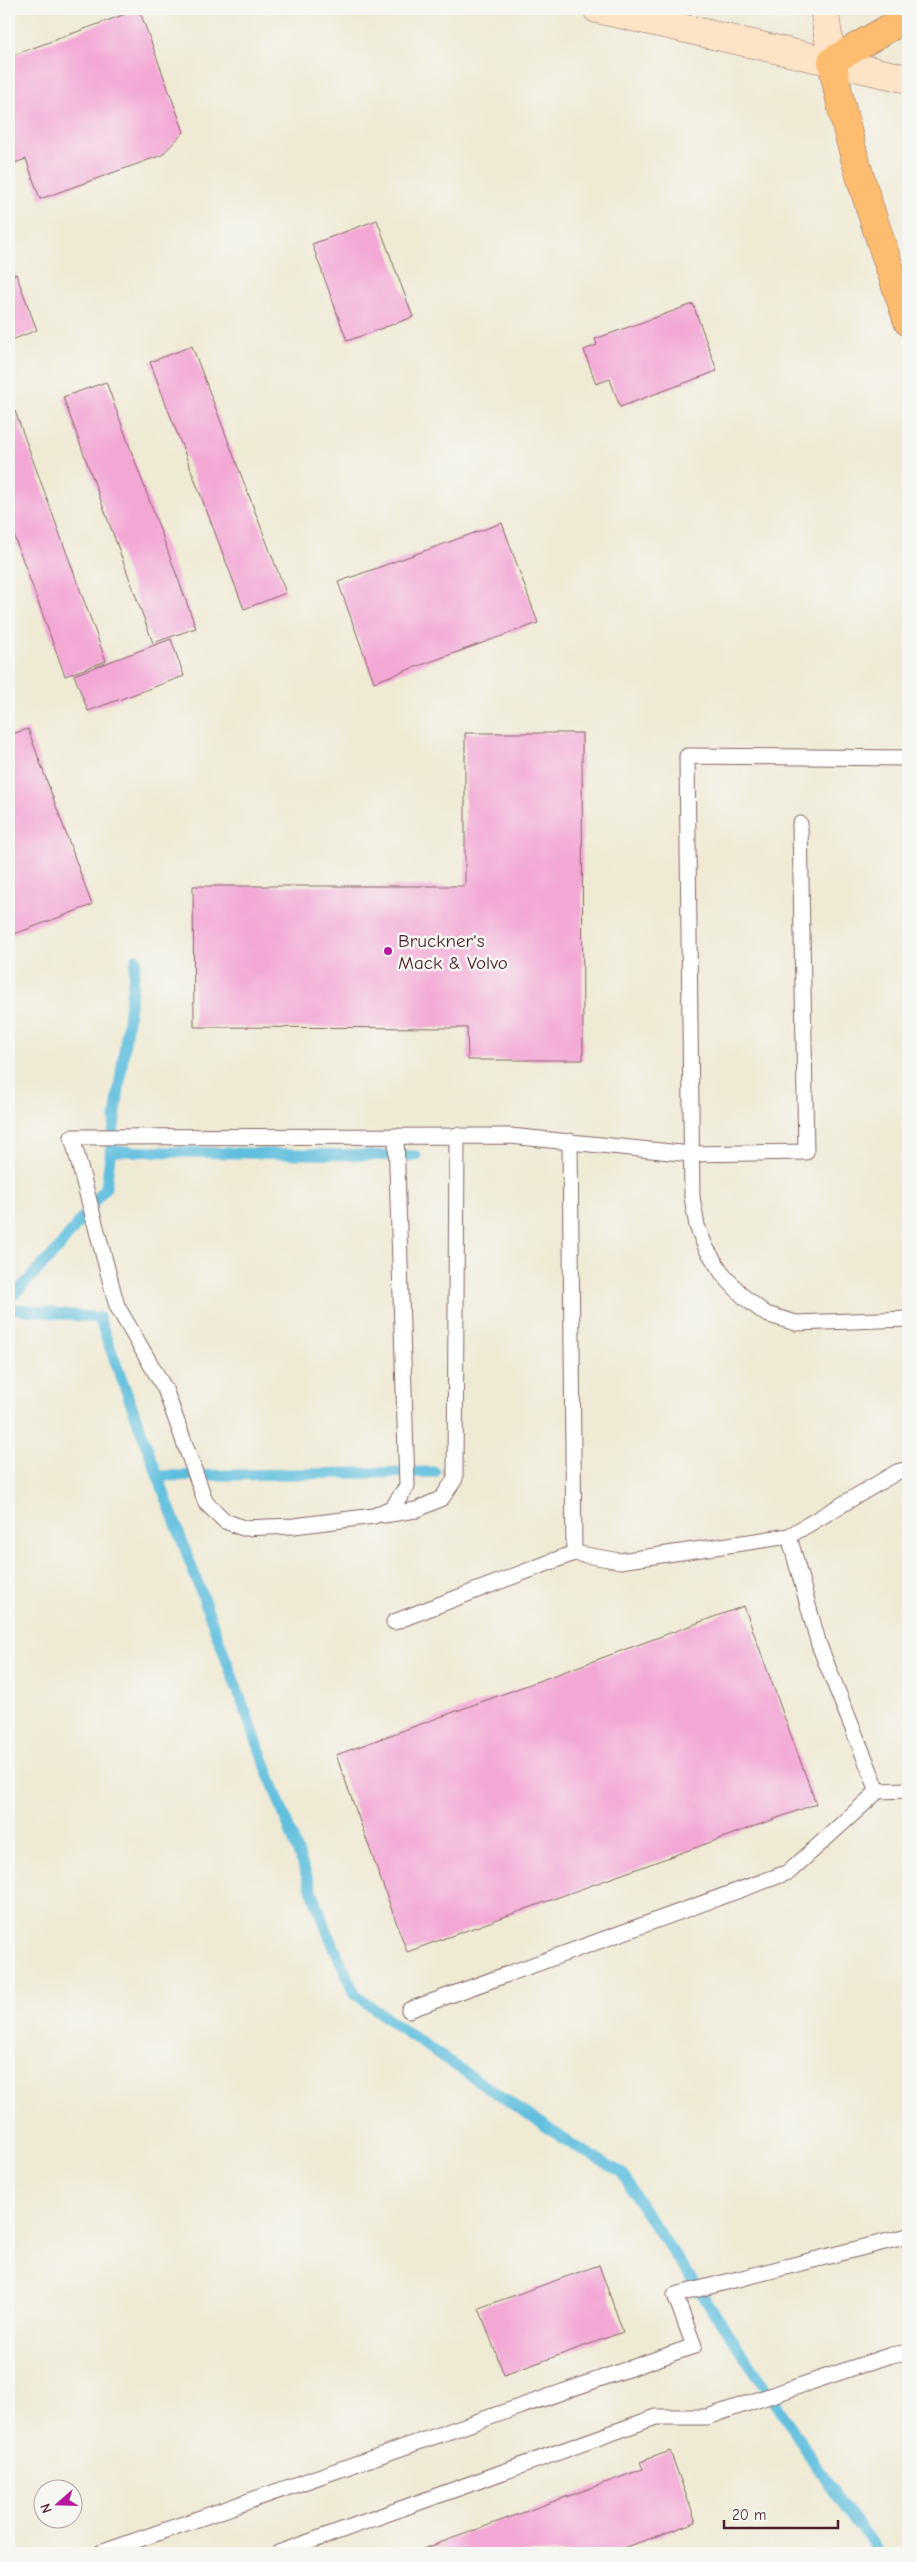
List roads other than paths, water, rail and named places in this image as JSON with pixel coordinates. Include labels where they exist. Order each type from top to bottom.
[{"type":"highway","points":[[908,17],[832,61],[840,105],[859,175],[908,322]]},
{"type":"main road","points":[[597,9],[908,79]]},
{"type":"main road","points":[[824,9],[832,61]]},
{"type":"lane","points":[[908,758],[686,756],[692,1197],[697,1226],[706,1248],[724,1276],[745,1298],[766,1314],[796,1323],[908,1319]]},
{"type":"lane","points":[[457,1135],[456,1479],[442,1498],[416,1510],[294,1526],[243,1528],[225,1521],[206,1503],[165,1389],[117,1306],[72,1137],[457,1135],[510,1136],[692,1154],[806,1152],[800,824]]},
{"type":"lane","points":[[374,1516],[393,1507],[407,1486],[403,1412],[396,1136]]},
{"type":"lane","points":[[570,1141],[574,1553]]},
{"type":"lane","points":[[394,1622],[574,1553],[620,1561],[789,1536],[898,1472],[908,1469]]},
{"type":"lane","points":[[789,1536],[819,1644],[878,1791]]},
{"type":"lane","points":[[409,2010],[789,1872],[878,1791],[908,1790]]},
{"type":"lane","points":[[100,2553],[694,2346],[675,2295],[908,2236]]},
{"type":"lane","points":[[278,2553],[656,2417],[706,2417],[892,2355],[908,2352]]},
{"type":"waterway","points":[[9,1300],[58,1249],[106,1187],[136,959]]},
{"type":"waterway","points":[[110,1151],[416,1156]]},
{"type":"waterway","points":[[9,1308],[99,1318],[329,1936],[355,1994],[397,2026],[570,2143],[622,2173],[642,2207],[755,2372],[837,2497],[879,2553]]},
{"type":"waterway","points":[[158,1476],[435,1472]]},
{"type":"place","name":"Bruckner's Mack & Volvo","points":[[388,951]]}]
